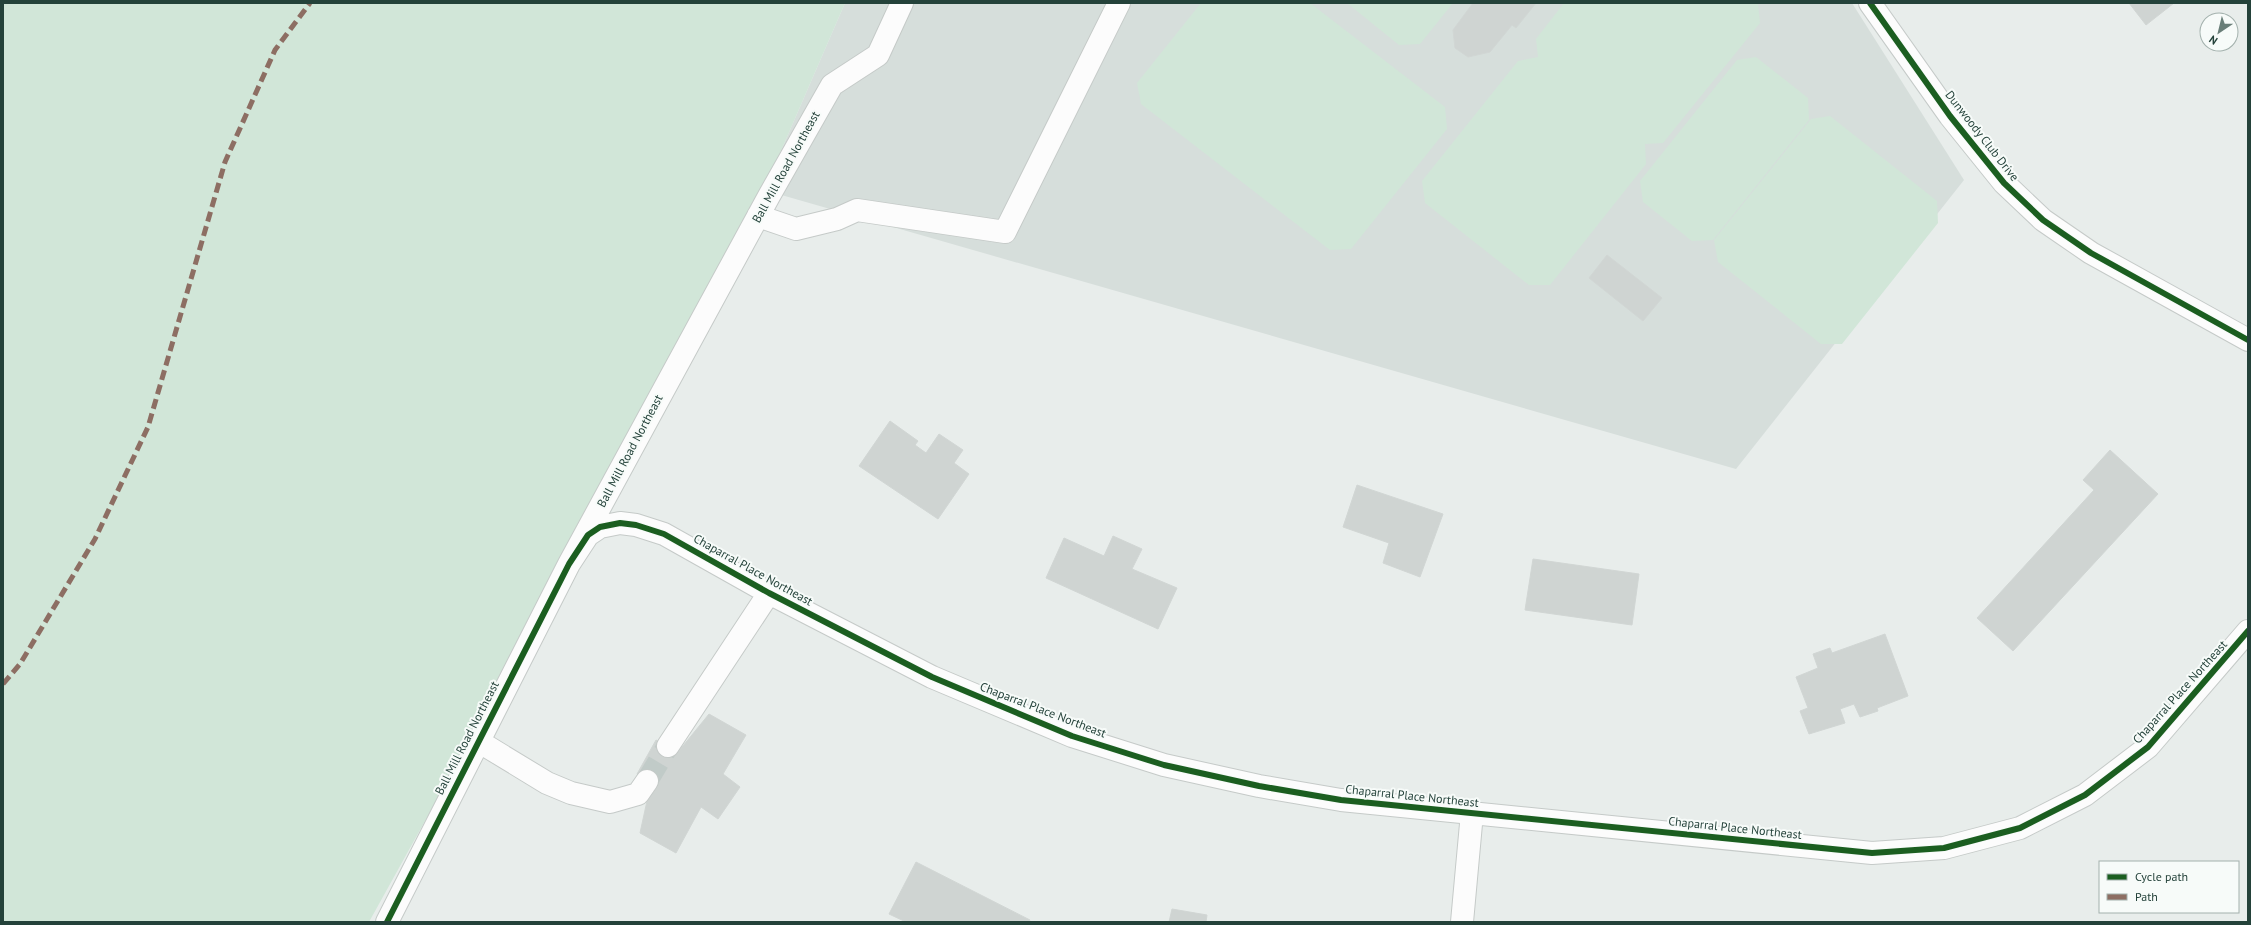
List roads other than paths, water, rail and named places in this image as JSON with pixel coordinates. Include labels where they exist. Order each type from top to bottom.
[{"type":"street","name":"Ball Mill Road Northeast","points":[[387,922],[569,564],[758,216],[832,85],[878,55],[902,3]]},
{"type":"street","points":[[758,216],[796,229],[837,219],[857,210],[1005,232],[1119,3]]},
{"type":"street","name":"Dunwoody Club Drive","points":[[1870,3],[1950,116],[2004,184],[2043,220],[2091,253],[2248,340]]},
{"type":"street","name":"Chaparral Place Northeast","points":[[569,564],[588,535],[600,527],[620,523],[636,525],[664,534],[769,593],[932,677],[1072,736],[1164,765],[1259,786],[1341,800],[1872,853],[1944,848],[2020,828],[2085,795],[2148,747],[2248,632]]},
{"type":"street","points":[[668,746],[769,593]]},
{"type":"street","points":[[478,741],[547,783],[577,794],[610,802],[638,794],[647,781]]},
{"type":"street","points":[[1462,922],[1472,813]]},
{"type":"tunnel","points":[[647,781],[668,746]]}]
